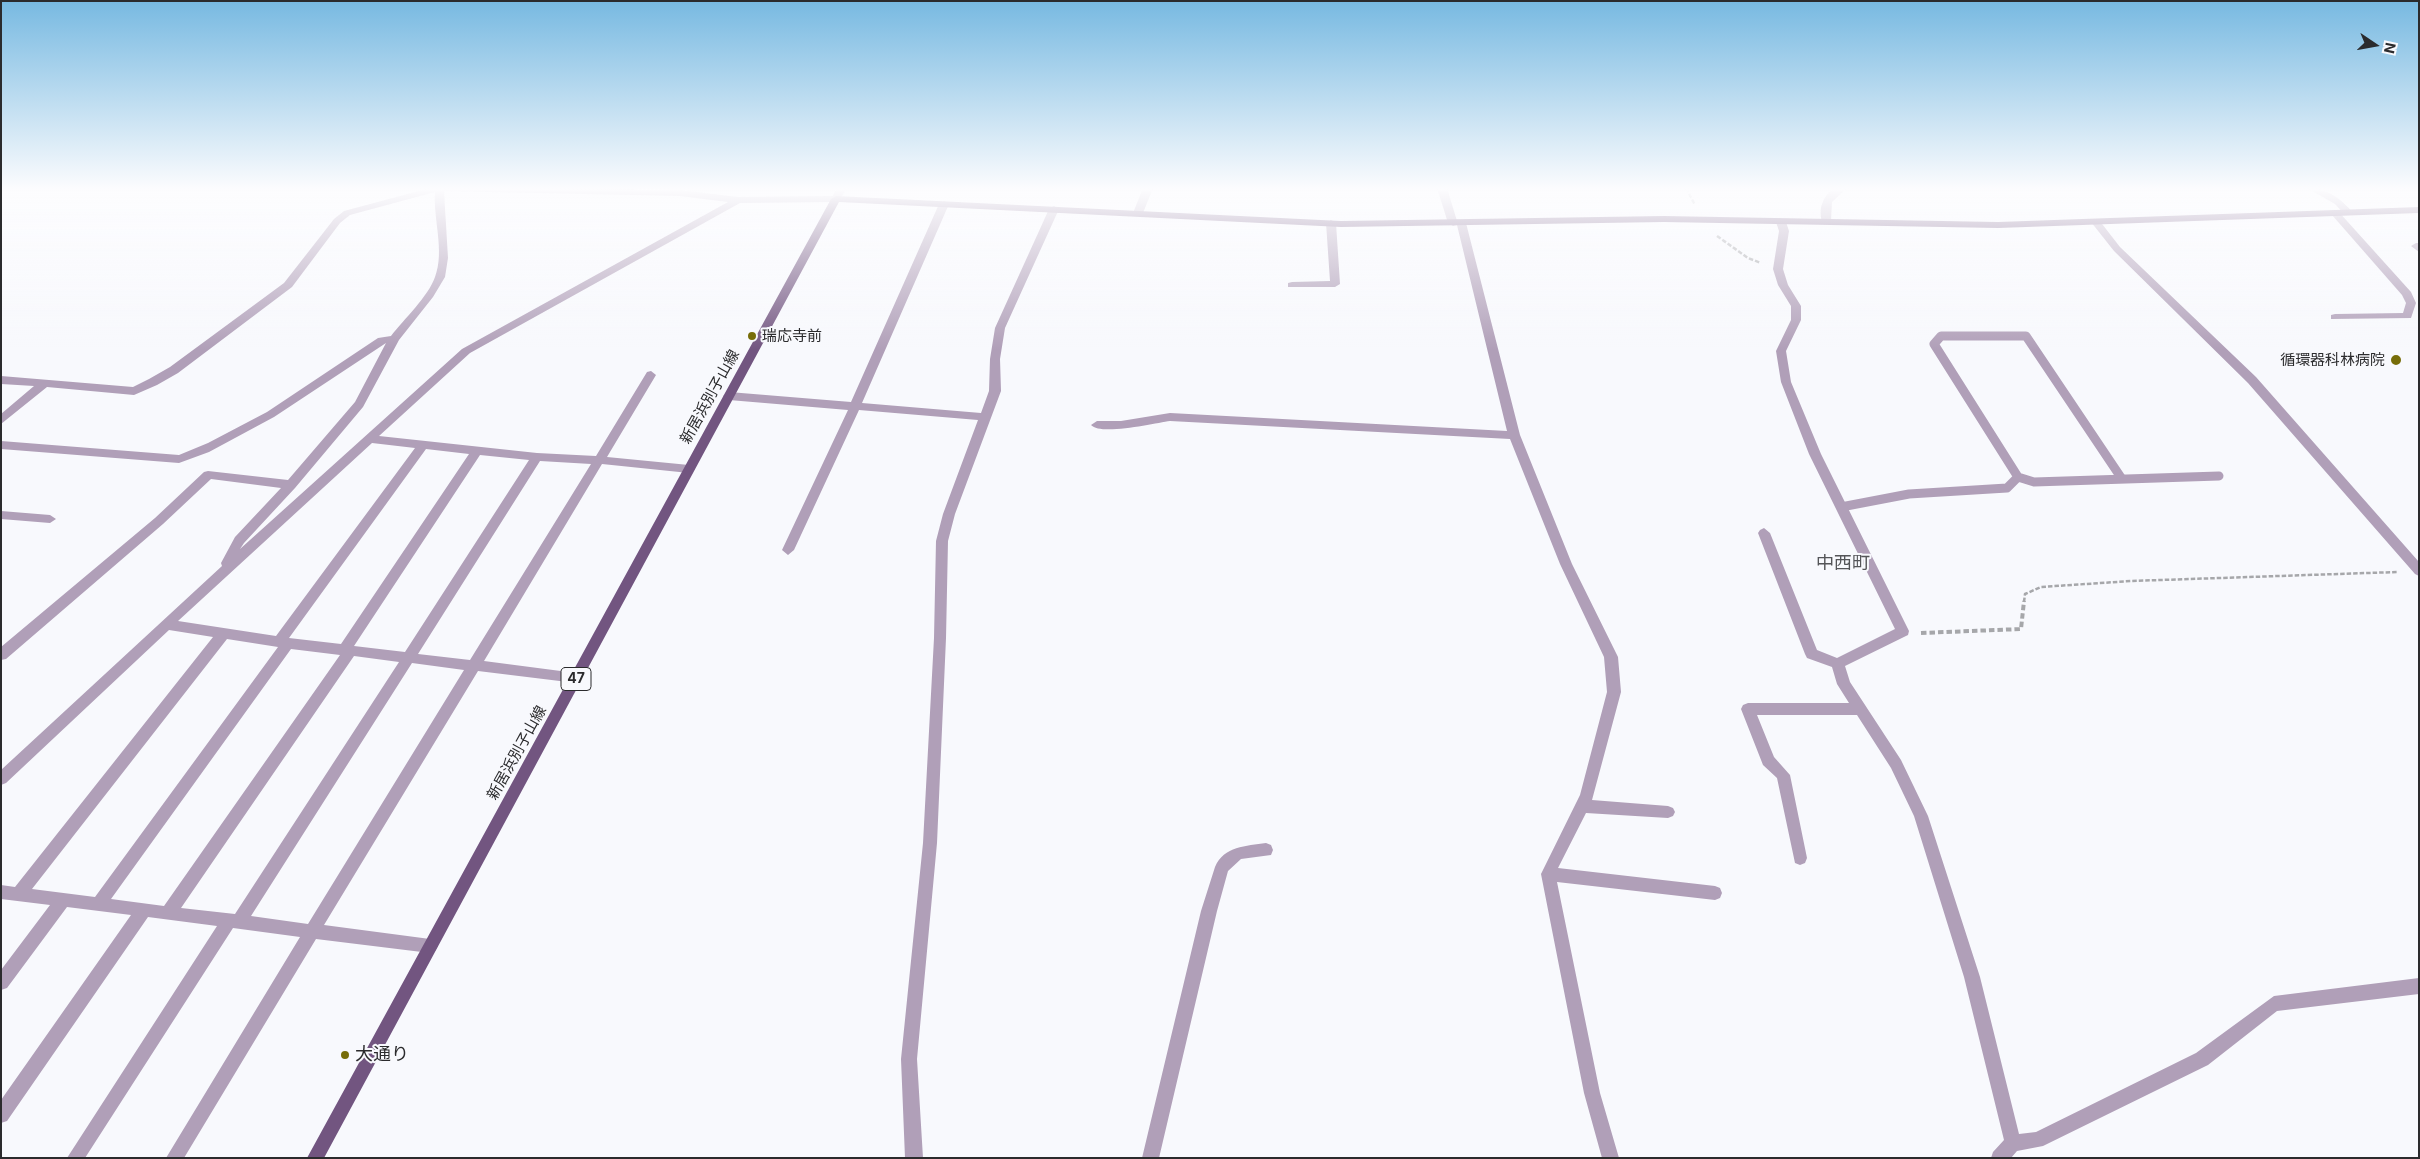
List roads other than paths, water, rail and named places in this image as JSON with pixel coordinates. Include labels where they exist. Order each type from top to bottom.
[{"type":"main road","name":"新居浜別子山線","points":[[315,1158],[813,242]]},
{"type":"street","points":[[1,380],[134,391],[174,370],[288,284],[321,242]]},
{"type":"street","points":[[222,573],[239,540],[291,485],[359,404],[394,339],[429,295],[440,277],[443,258],[442,242]]},
{"type":"street","points":[[1,779],[222,573],[466,351],[662,242]]},
{"type":"street","points":[[788,550],[855,406],[927,242]]},
{"type":"street","points":[[914,1158],[909,1058],[930,843],[940,638],[942,541],[949,514],[995,391],[995,359],[1000,328],[1039,242]]},
{"type":"street","points":[[1292,285],[1336,284],[1333,242]]},
{"type":"street","points":[[1462,242],[1514,435],[1566,564],[1611,657],[1614,692],[1587,795],[1548,874],[1592,1093],[1612,1158]]},
{"type":"street","points":[[1764,533],[1812,654],[1838,664],[1903,631],[1815,454],[1786,382],[1782,352],[1796,320],[1796,306],[1783,285],[1778,269],[1782,242]]},
{"type":"street","points":[[2112,242],[2252,380],[2419,572]]},
{"type":"street","points":[[2335,317],[2406,316],[2411,303],[2407,294],[2361,242]]},
{"type":"street","points":[[1,445],[179,459],[192,456],[261,421],[306,393],[382,340],[394,339]]},
{"type":"street","points":[[174,1158],[651,375]]},
{"type":"street","points":[[1,420],[45,383]]},
{"type":"street","points":[[728,396],[985,417]]},
{"type":"street","points":[[1097,425],[1121,425],[1170,417],[1514,435]]},
{"type":"street","points":[[370,437],[378,440],[477,451],[689,469]]},
{"type":"street","points":[[98,905],[423,445]]},
{"type":"street","points":[[168,914],[347,650],[477,451]]},
{"type":"street","points":[[75,1158],[409,658],[537,457]]},
{"type":"street","points":[[1,655],[159,521],[208,475],[291,485]]},
{"type":"street","points":[[1,515],[50,519]]},
{"type":"street","points":[[168,625],[284,642],[576,678]]},
{"type":"street","points":[[18,894],[224,634]]},
{"type":"street","points":[[1838,664],[1844,684],[1896,764],[1921,816],[1972,977],[2013,1143]]},
{"type":"street","points":[[1800,858],[1783,775],[1768,761],[1748,709],[1860,709]]},
{"type":"street","points":[[1582,806],[1668,812]]},
{"type":"street","points":[[1150,1158],[1209,911],[1222,867],[1238,853],[1266,850]]},
{"type":"street","points":[[1548,874],[1715,893]]},
{"type":"street","points":[[1,892],[430,946]]},
{"type":"street","points":[[1,983],[63,900]]},
{"type":"street","points":[[1,1115],[144,910]]},
{"type":"street","points":[[1998,1158],[2013,1143],[2037,1140],[2202,1059],[2274,1004],[2419,986]]},
{"type":"lane","points":[[2122,479],[2026,336],[1941,336],[1934,344],[2018,477],[2034,482],[2219,476]]},
{"type":"lane","points":[[1842,507],[1909,494],[2007,488],[2018,477]]},
{"type":"place","name":"瑞応寺前","points":[[752,336]]},
{"type":"place","name":"循環器科林病院","points":[[2396,360]]},
{"type":"place","name":"大通り","points":[[345,1055]]},
{"type":"district","name":"中西町","points":[[1843,564]]}]
